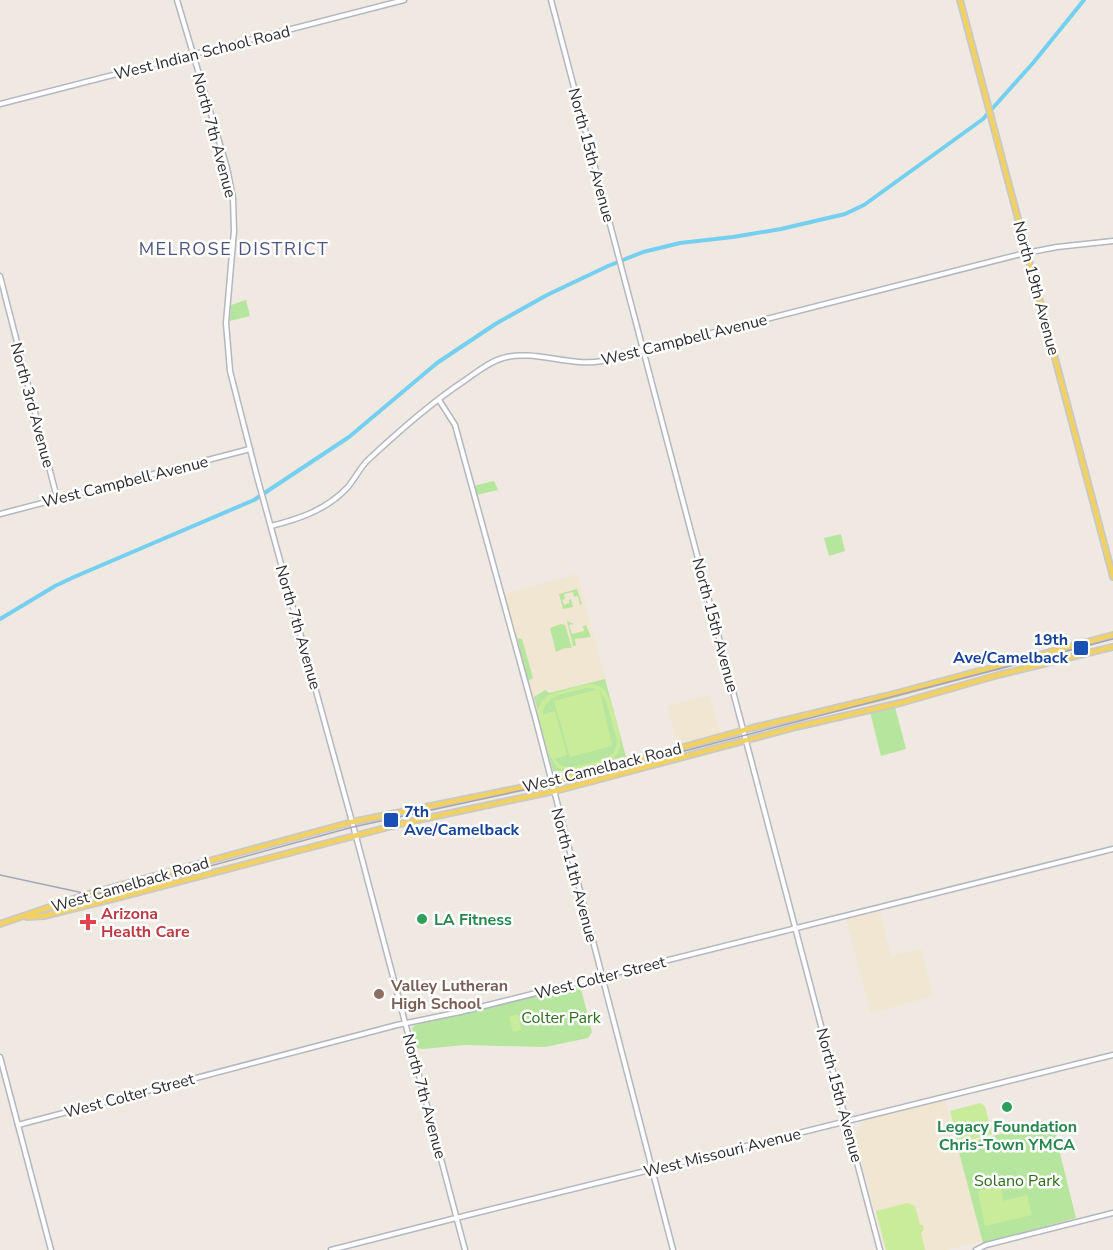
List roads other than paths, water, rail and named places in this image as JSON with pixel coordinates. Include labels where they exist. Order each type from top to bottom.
[{"type":"main road","name":"North 19th Avenue","points":[[960,0],[1113,577]]},
{"type":"main road","name":"West Camelback Road","points":[[0,924],[59,903],[352,822],[551,781],[744,730],[886,696],[1113,635]]},
{"type":"main road","name":"West Camelback Road","points":[[21,918],[49,914],[445,813],[554,792],[938,693],[998,675],[1113,648]]},
{"type":"main road","points":[[49,914],[59,903]]},
{"type":"street","name":"North 7th Avenue","points":[[177,0],[227,168],[233,198],[234,231],[226,304],[226,341],[230,371],[270,526],[356,835],[465,1250]]},
{"type":"street","name":"West Indian School Road","points":[[0,104],[404,0]]},
{"type":"street","name":"North 15th Avenue","points":[[552,0],[880,1250]]},
{"type":"street","name":"West Campbell Avenue","points":[[270,526],[301,518],[333,500],[349,486],[365,462],[439,400],[486,366],[503,358],[518,356],[590,362],[1028,253],[1057,247],[1113,241]]},
{"type":"street","name":"North 3rd Avenue","points":[[0,276],[57,498]]},
{"type":"street","name":"North 11th Avenue","points":[[439,400],[452,418],[457,431],[673,1250]]},
{"type":"street","name":"West Campbell Avenue","points":[[0,514],[250,448]]},
{"type":"street","name":"West Colter Street","points":[[18,1125],[406,1024],[1113,849]]},
{"type":"street","name":"West Missouri Avenue","points":[[332,1250],[1113,1055]]},
{"type":"street","points":[[0,1057],[51,1250]]},
{"type":"street","points":[[976,1250],[998,1241],[1113,1213]]},
{"type":"waterway","points":[[0,619],[74,577],[254,500],[349,437],[437,363],[497,323],[547,295],[643,252],[680,243],[781,229],[845,214],[864,205],[983,119],[1033,63],[1084,0]]},
{"type":"tram line","points":[[0,875],[88,894],[111,893],[353,827],[597,774],[1113,639]]},
{"type":"place","name":"19th Ave/Camelback","points":[[1081,648]]},
{"type":"place","name":"7th Ave/Camelback","points":[[391,820]]},
{"type":"place","name":"LA Fitness","points":[[422,919]]},
{"type":"place","name":"Arizona Health Care","points":[[88,922]]},
{"type":"place","name":"Valley Lutheran High School","points":[[379,994]]},
{"type":"place","name":"Legacy Foundation Chris-Town YMCA","points":[[1007,1107]]},
{"type":"district","name":"MELROSE DISTRICT","points":[[234,249]]},
{"type":"park label","name":"Colter Park","points":[[561,1017]]},
{"type":"park label","name":"Solano Park","points":[[1017,1180]]}]
